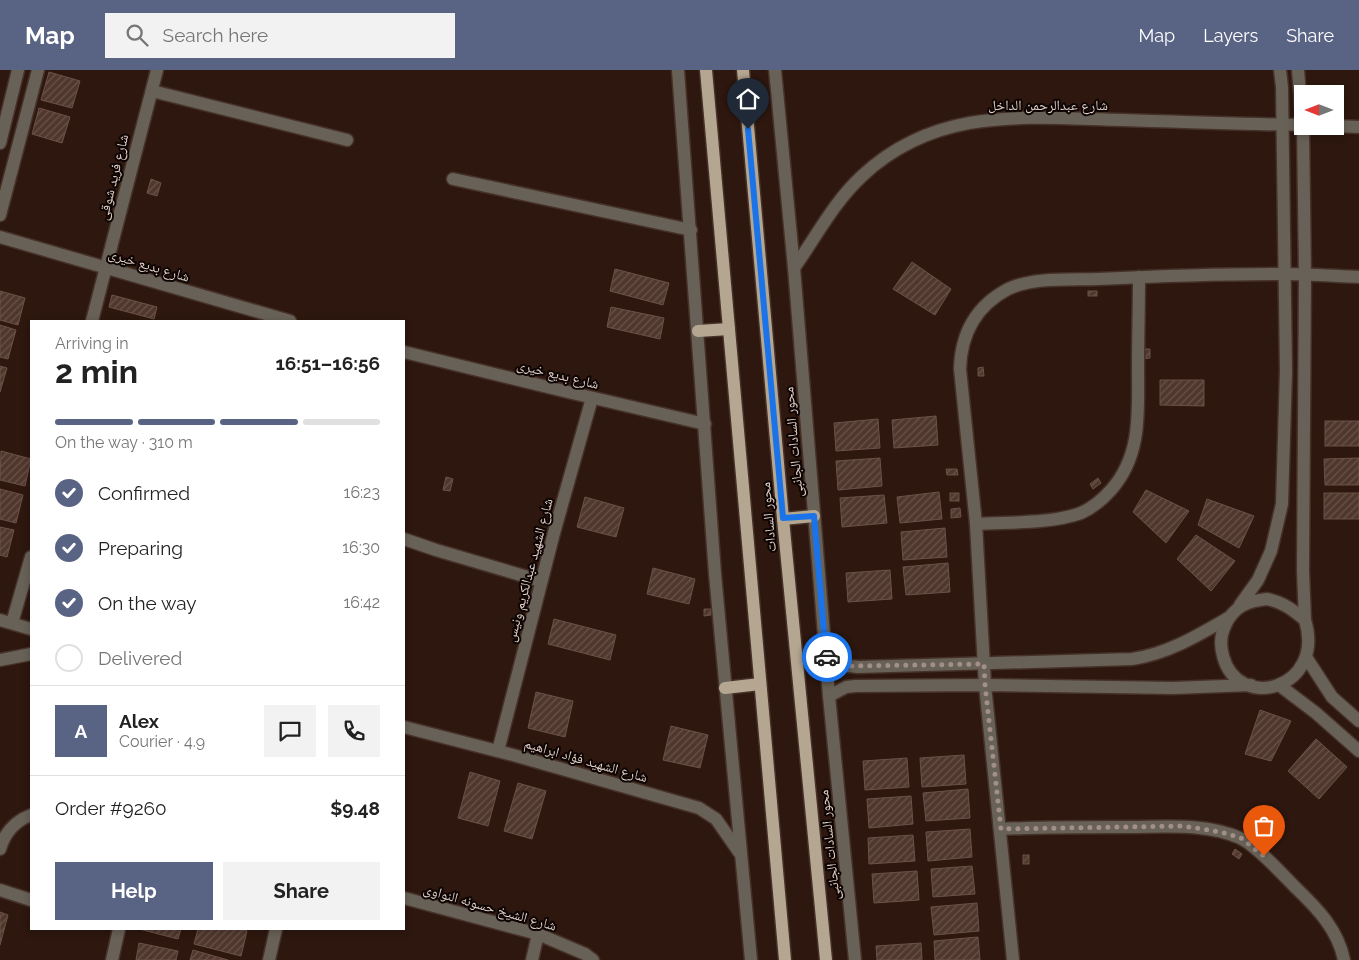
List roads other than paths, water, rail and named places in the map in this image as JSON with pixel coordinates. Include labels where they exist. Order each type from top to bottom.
[{"type":"main road","name":"محور السادات","points":[[706,70],[785,960]]},
{"type":"main road","name":"محور السادات","points":[[743,70],[783,518],[826,960]]},
{"type":"main road","points":[[698,332],[729,329]]},
{"type":"main road","points":[[783,518],[814,516]]},
{"type":"main road","points":[[725,688],[760,684]]},
{"type":"street","points":[[0,143],[18,70]]},
{"type":"street","points":[[0,215],[2,197],[38,70]]},
{"type":"street","name":"شارع فريد شوقى","points":[[92,320],[157,70]]},
{"type":"street","points":[[678,70],[725,688],[750,960]]},
{"type":"street","name":"محور السادات الجانبى","points":[[775,70],[794,268],[826,656],[856,960]]},
{"type":"street","points":[[826,656],[841,665],[849,666],[984,664],[1146,657],[1175,647],[1228,618],[1240,605],[1264,568],[1271,551],[1282,504],[1286,371],[1282,87],[1280,70]]},
{"type":"street","points":[[1298,70],[1299,85]]},
{"type":"street","points":[[152,90],[347,140]]},
{"type":"street","name":"شارع عبدالرحمن الداخل","points":[[794,268],[832,210],[862,176],[901,146],[934,131],[989,119],[1037,118],[1294,126]]},
{"type":"street","points":[[1344,126],[1359,127]]},
{"type":"street","points":[[830,696],[846,687],[855,686],[985,685],[1173,688],[1250,686],[1265,688],[1279,686],[1291,679],[1300,669],[1306,657],[1308,646],[1303,571],[1305,275],[1303,135]]},
{"type":"street","points":[[453,179],[691,230]]},
{"type":"street","name":"شارع بديع خيرى","points":[[0,237],[287,320]]},
{"type":"street","points":[[1013,960],[985,685],[976,524],[960,369],[966,332],[975,317],[996,296],[1009,288],[1037,281],[1285,274],[1359,277]]},
{"type":"street","points":[[976,524],[1048,520],[1081,512],[1096,505],[1108,494],[1125,473],[1132,453],[1138,425],[1139,277]]},
{"type":"street","name":"شارع بديع خيرى","points":[[405,352],[705,424]]},
{"type":"street","name":"شارع الشهيد عبدالكريم ونيس","points":[[498,751],[541,580],[592,398]]},
{"type":"street","points":[[405,539],[541,580]]},
{"type":"street","points":[[30,560],[6,622],[30,629]]},
{"type":"street","points":[[1240,605],[1255,600],[1267,599],[1289,607],[1305,620]]},
{"type":"street","points":[[1228,618],[1221,637],[1224,661],[1230,672],[1250,686]]},
{"type":"street","points":[[0,660],[30,654]]},
{"type":"street","points":[[1306,657],[1332,697],[1359,721]]},
{"type":"street","points":[[1279,686],[1316,713],[1359,751]]},
{"type":"street","name":"شارع الشهيد فؤاد ابراهيم","points":[[405,727],[498,751],[699,808],[716,818],[740,854]]},
{"type":"street","points":[[0,849],[6,834],[12,826],[20,819],[30,815]]},
{"type":"street","points":[[1001,829],[1183,826],[1221,832],[1241,838],[1264,856],[1316,908],[1338,941],[1344,960]]},
{"type":"street","points":[[0,890],[30,900]]},
{"type":"street","name":"شارع الشيخ حسونه النواوى","points":[[405,898],[538,934],[585,954],[593,960]]},
{"type":"street","points":[[112,960],[119,930]]},
{"type":"street","points":[[269,960],[276,930]]},
{"type":"street","points":[[532,960],[538,934]]}]
